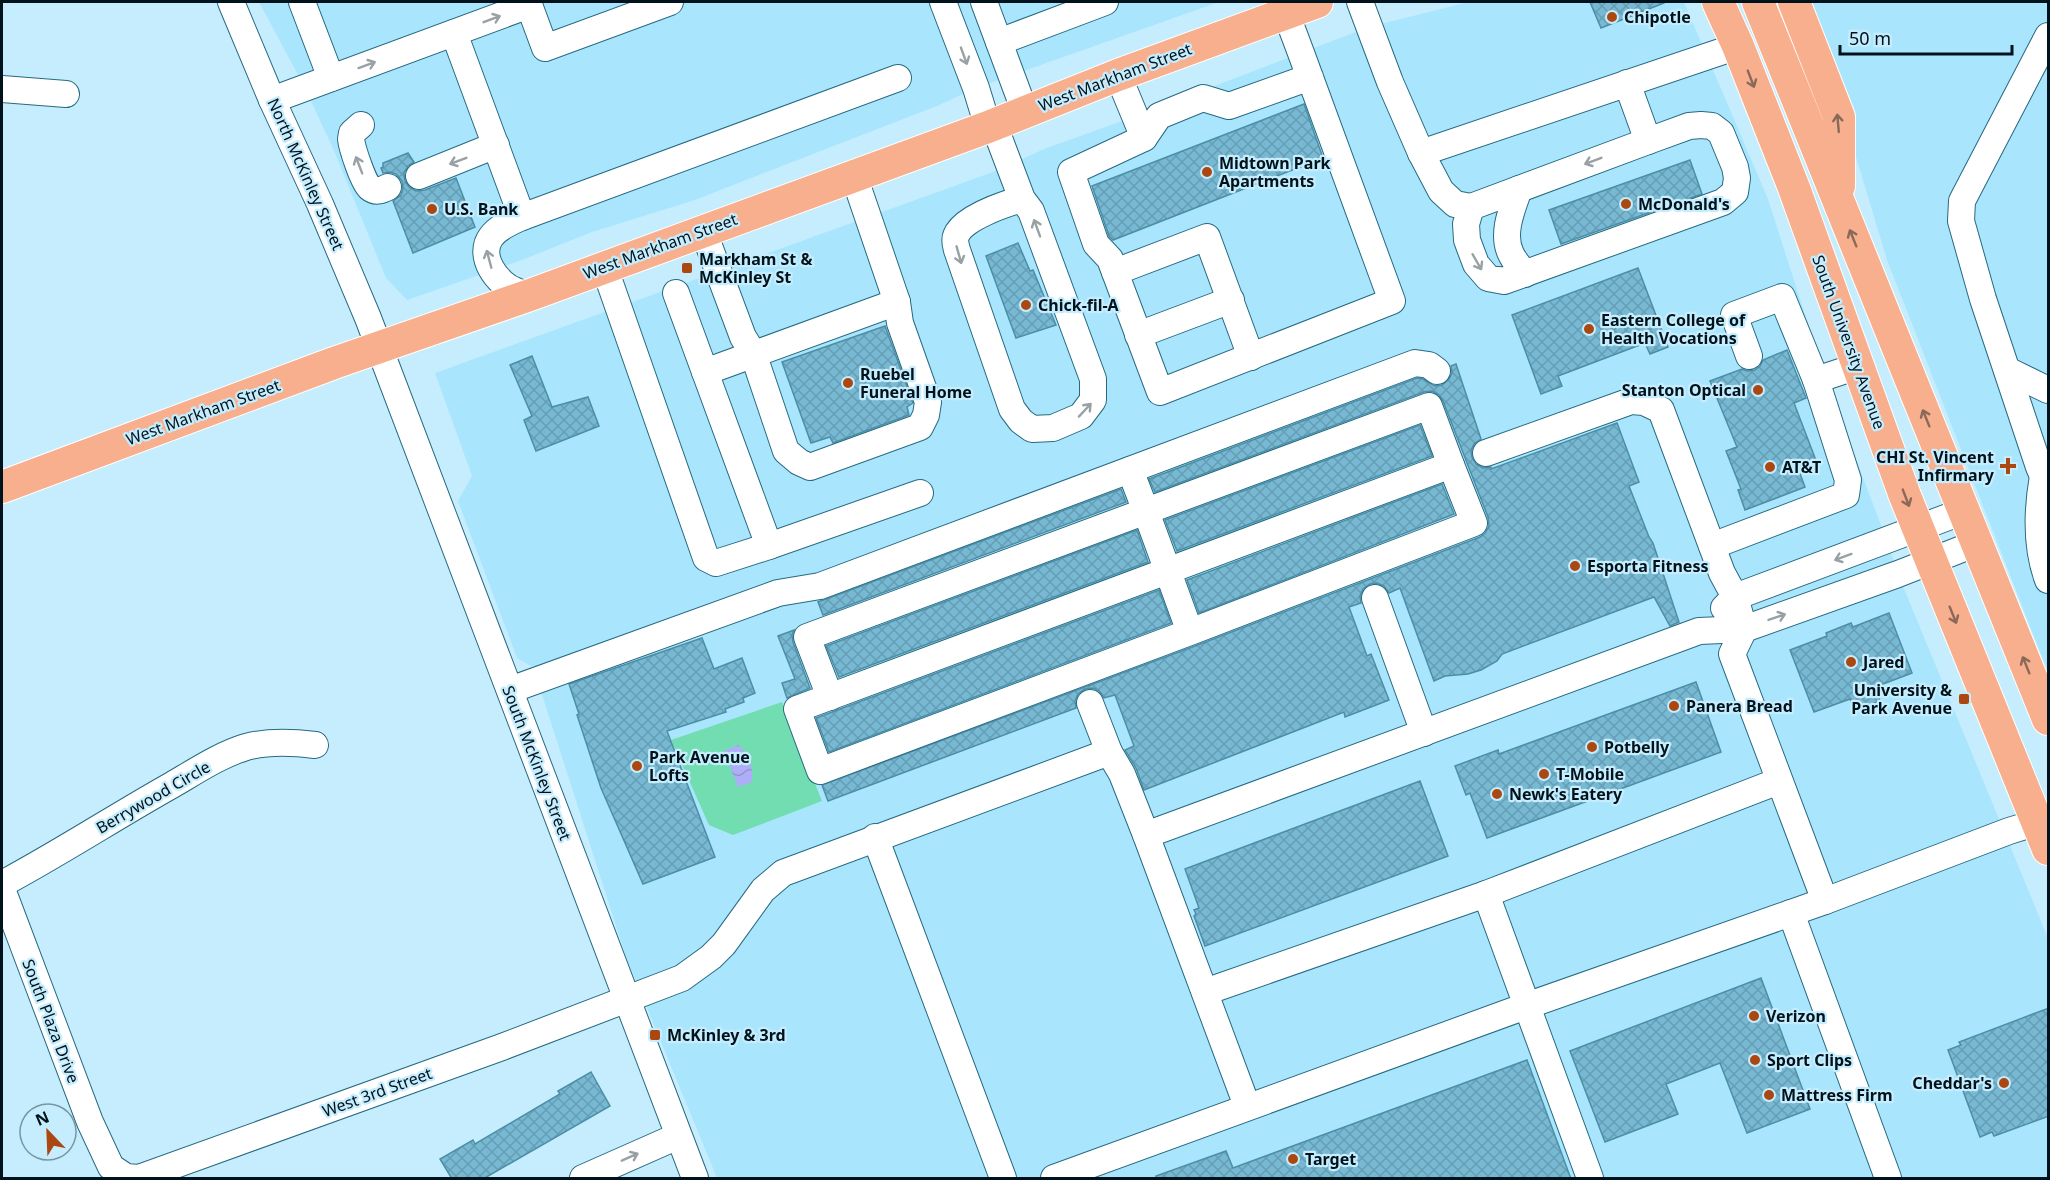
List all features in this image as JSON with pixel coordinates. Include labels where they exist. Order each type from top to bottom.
[{"type":"main road","name":"West Markham Street","points":[[2,487],[379,347],[530,295],[986,128],[1118,75],[1317,2]]},
{"type":"main road","points":[[1758,2],[2049,719]]},
{"type":"main road","points":[[1794,2],[1839,117],[1839,202]]},
{"type":"main road","name":"South University Avenue","points":[[1724,18],[1794,188],[1918,528],[2043,836]]},
{"type":"street","name":"North McKinley Street","points":[[231,2],[272,100],[320,204],[379,347]]},
{"type":"street","points":[[302,2],[331,78]]},
{"type":"street","points":[[272,100],[454,33],[528,3],[545,48],[670,2]]},
{"type":"street","points":[[943,2],[976,88],[986,128],[1013,202],[1031,212],[1093,379],[1093,400],[1081,416],[1053,428],[1032,429],[1021,421],[1012,409],[957,250],[955,238],[968,221],[1013,202]]},
{"type":"street","points":[[984,2],[1024,112]]},
{"type":"street","points":[[999,42],[1105,2]]},
{"type":"street","points":[[1360,2],[1390,82],[1421,153],[1441,191],[1455,204],[1471,207],[1689,126],[1712,126],[1721,133],[1735,166],[1737,178],[1735,192],[1723,202],[1504,281],[1488,278],[1476,264],[1467,240],[1466,224],[1471,207]]},
{"type":"street","points":[[1286,13],[1310,77],[1392,301],[1160,392],[1110,259],[1096,244],[1071,172],[1144,138],[1159,116],[1203,98],[1229,106],[1310,77]]},
{"type":"street","points":[[1421,153],[1627,83],[1724,18]]},
{"type":"street","points":[[454,33],[522,217]]},
{"type":"street","points":[[2049,36],[1962,201],[1960,211],[1983,299],[2046,478],[2040,497],[2039,523],[2043,562],[2049,580]]},
{"type":"street","points":[[1118,75],[1144,138]]},
{"type":"street","points":[[530,295],[516,292],[499,280],[492,270],[486,254],[489,240],[501,227],[522,217],[898,78]]},
{"type":"street","points":[[1627,83],[1648,141]]},
{"type":"street","points":[[2,89],[66,94]]},
{"type":"street","points":[[361,125],[352,133],[351,139],[366,182],[375,190],[388,188]]},
{"type":"street","points":[[419,176],[496,146]]},
{"type":"street","points":[[703,230],[743,337],[753,353],[786,451],[799,462],[810,467],[920,427],[928,402],[900,323],[897,302],[854,176]]},
{"type":"street","points":[[1519,189],[1509,218],[1507,241],[1510,253],[1525,274]]},
{"type":"street","points":[[1115,272],[1207,237],[1251,357]]},
{"type":"street","points":[[604,266],[706,558],[716,563],[920,493]]},
{"type":"street","points":[[676,293],[769,546]]},
{"type":"street","points":[[1712,546],[1846,495],[1848,480],[1816,380],[1782,297],[1734,315],[1749,356]]},
{"type":"street","points":[[1138,334],[1231,300]]},
{"type":"street","points":[[705,372],[897,302]]},
{"type":"street","name":"South McKinley Street","points":[[379,347],[694,1178]]},
{"type":"street","points":[[510,690],[778,592],[820,586],[1415,363],[1429,365],[1437,371]]},
{"type":"street","points":[[1816,380],[1858,366]]},
{"type":"street","points":[[2007,370],[2049,390]]},
{"type":"street","points":[[1486,453],[1631,401],[1644,402],[1661,410],[1722,573],[1735,597],[1744,628],[1732,654],[1825,901]]},
{"type":"street","points":[[830,697],[807,637],[1429,406],[1474,523],[820,771],[797,709],[830,697],[1167,572],[1451,465]]},
{"type":"street","points":[[1130,470],[1190,632]]},
{"type":"street","points":[[1699,631],[1735,597],[1964,512]]},
{"type":"street","points":[[1146,835],[1699,631],[1744,628],[1977,543]]},
{"type":"street","points":[[1375,598],[1424,733]]},
{"type":"street","points":[[1090,703],[1146,835],[1247,1107]]},
{"type":"street","name":"Berrywood Circle","points":[[2,884],[50,859],[158,793],[228,754],[249,746],[282,742],[315,745]]},
{"type":"street","name":"West 3rd Street","points":[[126,1178],[139,1178],[502,1047],[682,978],[698,968],[724,944],[763,890],[783,873],[1109,752]]},
{"type":"street","points":[[1205,992],[1486,894],[1779,781]]},
{"type":"street","points":[[1054,1179],[1526,1006],[1825,901],[2009,831],[2043,836]]},
{"type":"street","points":[[875,837],[1003,1179]]},
{"type":"street","name":"South Plaza Drive","points":[[2,889],[90,1122],[111,1167],[126,1178]]},
{"type":"street","points":[[1486,894],[1590,1179]]},
{"type":"street","points":[[1791,913],[1888,1179]]},
{"type":"street","points":[[583,1179],[678,1136]]},
{"type":"shaded area","points":[[259,2],[1219,2],[976,88],[937,106],[692,201],[592,232],[522,260],[407,300],[386,278],[335,153],[305,88]]},
{"type":"shaded area","points":[[1469,2],[1684,2],[1768,199],[1826,380],[1898,574],[2048,938],[2048,1178],[717,1178],[626,957],[537,679],[535,666],[517,658],[458,501],[472,476],[435,373],[993,172],[1044,149],[1369,27]]},
{"type":"shaded area","name":"CHI St. Vincent Infirmary","points":[[1800,2],[2048,2],[2048,672],[1887,260],[1844,117]]},
{"type":"green space","points":[[782,702],[822,801],[733,835],[709,825],[671,740]]},
{"type":"water","points":[[738,745],[748,757],[752,782],[738,787],[724,751]]},
{"type":"building","name":"Chipotle","points":[[1590,2],[1664,2],[1664,3],[1601,28]]},
{"type":"building","name":"Midtown Park Apartments","points":[[1304,104],[1323,158],[1113,240],[1109,236],[1092,186]]},
{"type":"building","name":"U.S. Bank","points":[[408,153],[414,162],[404,173],[409,187],[416,191],[425,190],[456,178],[475,227],[413,253],[393,201],[401,195],[402,181],[396,174],[383,173],[381,168],[383,163]]},
{"type":"building","name":"McDonald's","points":[[1690,160],[1702,194],[1561,244],[1549,210]]},
{"type":"building","name":"Chick-fil-A","points":[[1018,243],[1030,271],[1033,270],[1056,325],[1016,338],[986,256]]},
{"type":"building","name":"Eastern College of Health Vocations","points":[[1638,268],[1668,347],[1650,354],[1645,343],[1558,376],[1562,386],[1541,394],[1512,315]]},
{"type":"building","name":"Ruebel Funeral Home","points":[[885,326],[913,403],[907,407],[909,415],[833,443],[830,437],[811,443],[782,362]]},
{"type":"building","points":[[1787,350],[1806,398],[1794,403],[1817,463],[1799,471],[1805,487],[1745,510],[1738,490],[1741,489],[1726,451],[1737,447],[1710,381],[1742,369],[1755,370],[1763,360]]},
{"type":"building","points":[[532,356],[552,407],[588,397],[599,426],[536,451],[524,420],[532,416],[510,365]]},
{"type":"building","points":[[1456,364],[1481,439],[1474,444],[1471,451],[1472,457],[1476,464],[1483,468],[1491,467],[1491,469],[1617,423],[1639,482],[1629,486],[1653,543],[1679,622],[1670,626],[1654,597],[1502,654],[1497,661],[1481,670],[1468,674],[1445,676],[1434,681],[1400,588],[1389,593],[1384,586],[1377,583],[1370,584],[1363,589],[1360,596],[1361,603],[1349,607],[1367,656],[1371,654],[1389,700],[1345,717],[1344,712],[1144,790],[1136,768],[1125,750],[1134,746],[1115,695],[1104,698],[1099,691],[1093,688],[1085,689],[1078,694],[1075,701],[1076,708],[828,801],[822,785],[1480,537],[1489,526],[1488,517],[1443,401],[1432,391],[1424,392],[1155,492],[1149,479],[1417,378],[1435,386],[1442,385],[1452,373],[1451,366]]},
{"type":"building","points":[[1420,425],[1432,456],[1177,551],[1165,520]]},
{"type":"building","points":[[1442,484],[1454,514],[1199,613],[1187,580]]},
{"type":"building","points":[[1121,489],[1126,502],[823,615],[818,602]]},
{"type":"building","points":[[1137,530],[1148,562],[839,677],[826,646]]},
{"type":"building","points":[[1159,590],[1171,623],[829,752],[816,718]]},
{"type":"building","name":"Jared","points":[[1889,613],[1912,673],[1875,687],[1880,701],[1855,710],[1850,699],[1814,712],[1790,650],[1827,636],[1826,633],[1851,623],[1853,627]]},
{"type":"building","points":[[794,630],[793,642],[810,688],[787,698],[782,683],[795,679],[778,636]]},
{"type":"building","name":"Park Avenue Lofts","points":[[702,638],[714,669],[742,658],[755,693],[743,698],[744,702],[725,709],[726,712],[667,731],[715,857],[643,884],[601,788],[569,684]]},
{"type":"building","points":[[1696,682],[1721,752],[1487,838],[1470,793],[1466,795],[1455,766],[1498,750],[1499,754]]},
{"type":"building","points":[[1420,781],[1448,856],[1205,946],[1194,916],[1196,914],[1194,910],[1199,908],[1185,869]]},
{"type":"building","points":[[1761,978],[1810,1109],[1747,1133],[1720,1063],[1666,1084],[1678,1114],[1605,1142],[1570,1051]]},
{"type":"building","name":"Cheddar's","points":[[2049,1008],[2049,1116],[1994,1136],[1992,1132],[1980,1137],[1948,1050],[1961,1045],[1959,1042]]},
{"type":"building","points":[[1527,1060],[1571,1179],[1156,1179],[1156,1176],[1226,1151],[1233,1168]]},
{"type":"building","points":[[591,1072],[610,1106],[483,1179],[452,1179],[440,1159],[473,1140],[475,1144],[560,1094],[558,1091]]},
{"type":"place","name":"Chipotle","points":[[1612,17]]},
{"type":"place","name":"Midtown Park Apartments","points":[[1207,172]]},
{"type":"place","name":"McDonald's","points":[[1626,204]]},
{"type":"place","name":"U.S. Bank","points":[[432,209]]},
{"type":"place","name":"Markham St & McKinley St","points":[[687,268]]},
{"type":"place","name":"Chick-fil-A","points":[[1026,305]]},
{"type":"place","name":"Eastern College of Health Vocations","points":[[1589,329]]},
{"type":"place","name":"Ruebel Funeral Home","points":[[848,383]]},
{"type":"place","name":"Stanton Optical","points":[[1758,390]]},
{"type":"place","name":"CHI St. Vincent Infirmary","points":[[2008,466]]},
{"type":"place","name":"AT&T","points":[[1770,467]]},
{"type":"place","name":"Esporta Fitness","points":[[1575,566]]},
{"type":"place","name":"Jared","points":[[1851,662]]},
{"type":"place","name":"University & Park Avenue","points":[[1964,699]]},
{"type":"place","name":"Panera Bread","points":[[1674,706]]},
{"type":"place","name":"Potbelly","points":[[1592,747]]},
{"type":"place","name":"Park Avenue Lofts","points":[[637,766]]},
{"type":"place","name":"T-Mobile","points":[[1544,774]]},
{"type":"place","name":"Newk's Eatery","points":[[1497,794]]},
{"type":"place","name":"Verizon","points":[[1754,1016]]},
{"type":"place","name":"McKinley & 3rd","points":[[655,1035]]},
{"type":"place","name":"Sport Clips","points":[[1755,1060]]},
{"type":"place","name":"Cheddar's","points":[[2004,1083]]},
{"type":"place","name":"Mattress Firm","points":[[1769,1095]]},
{"type":"place","name":"Target","points":[[1293,1159]]}]
